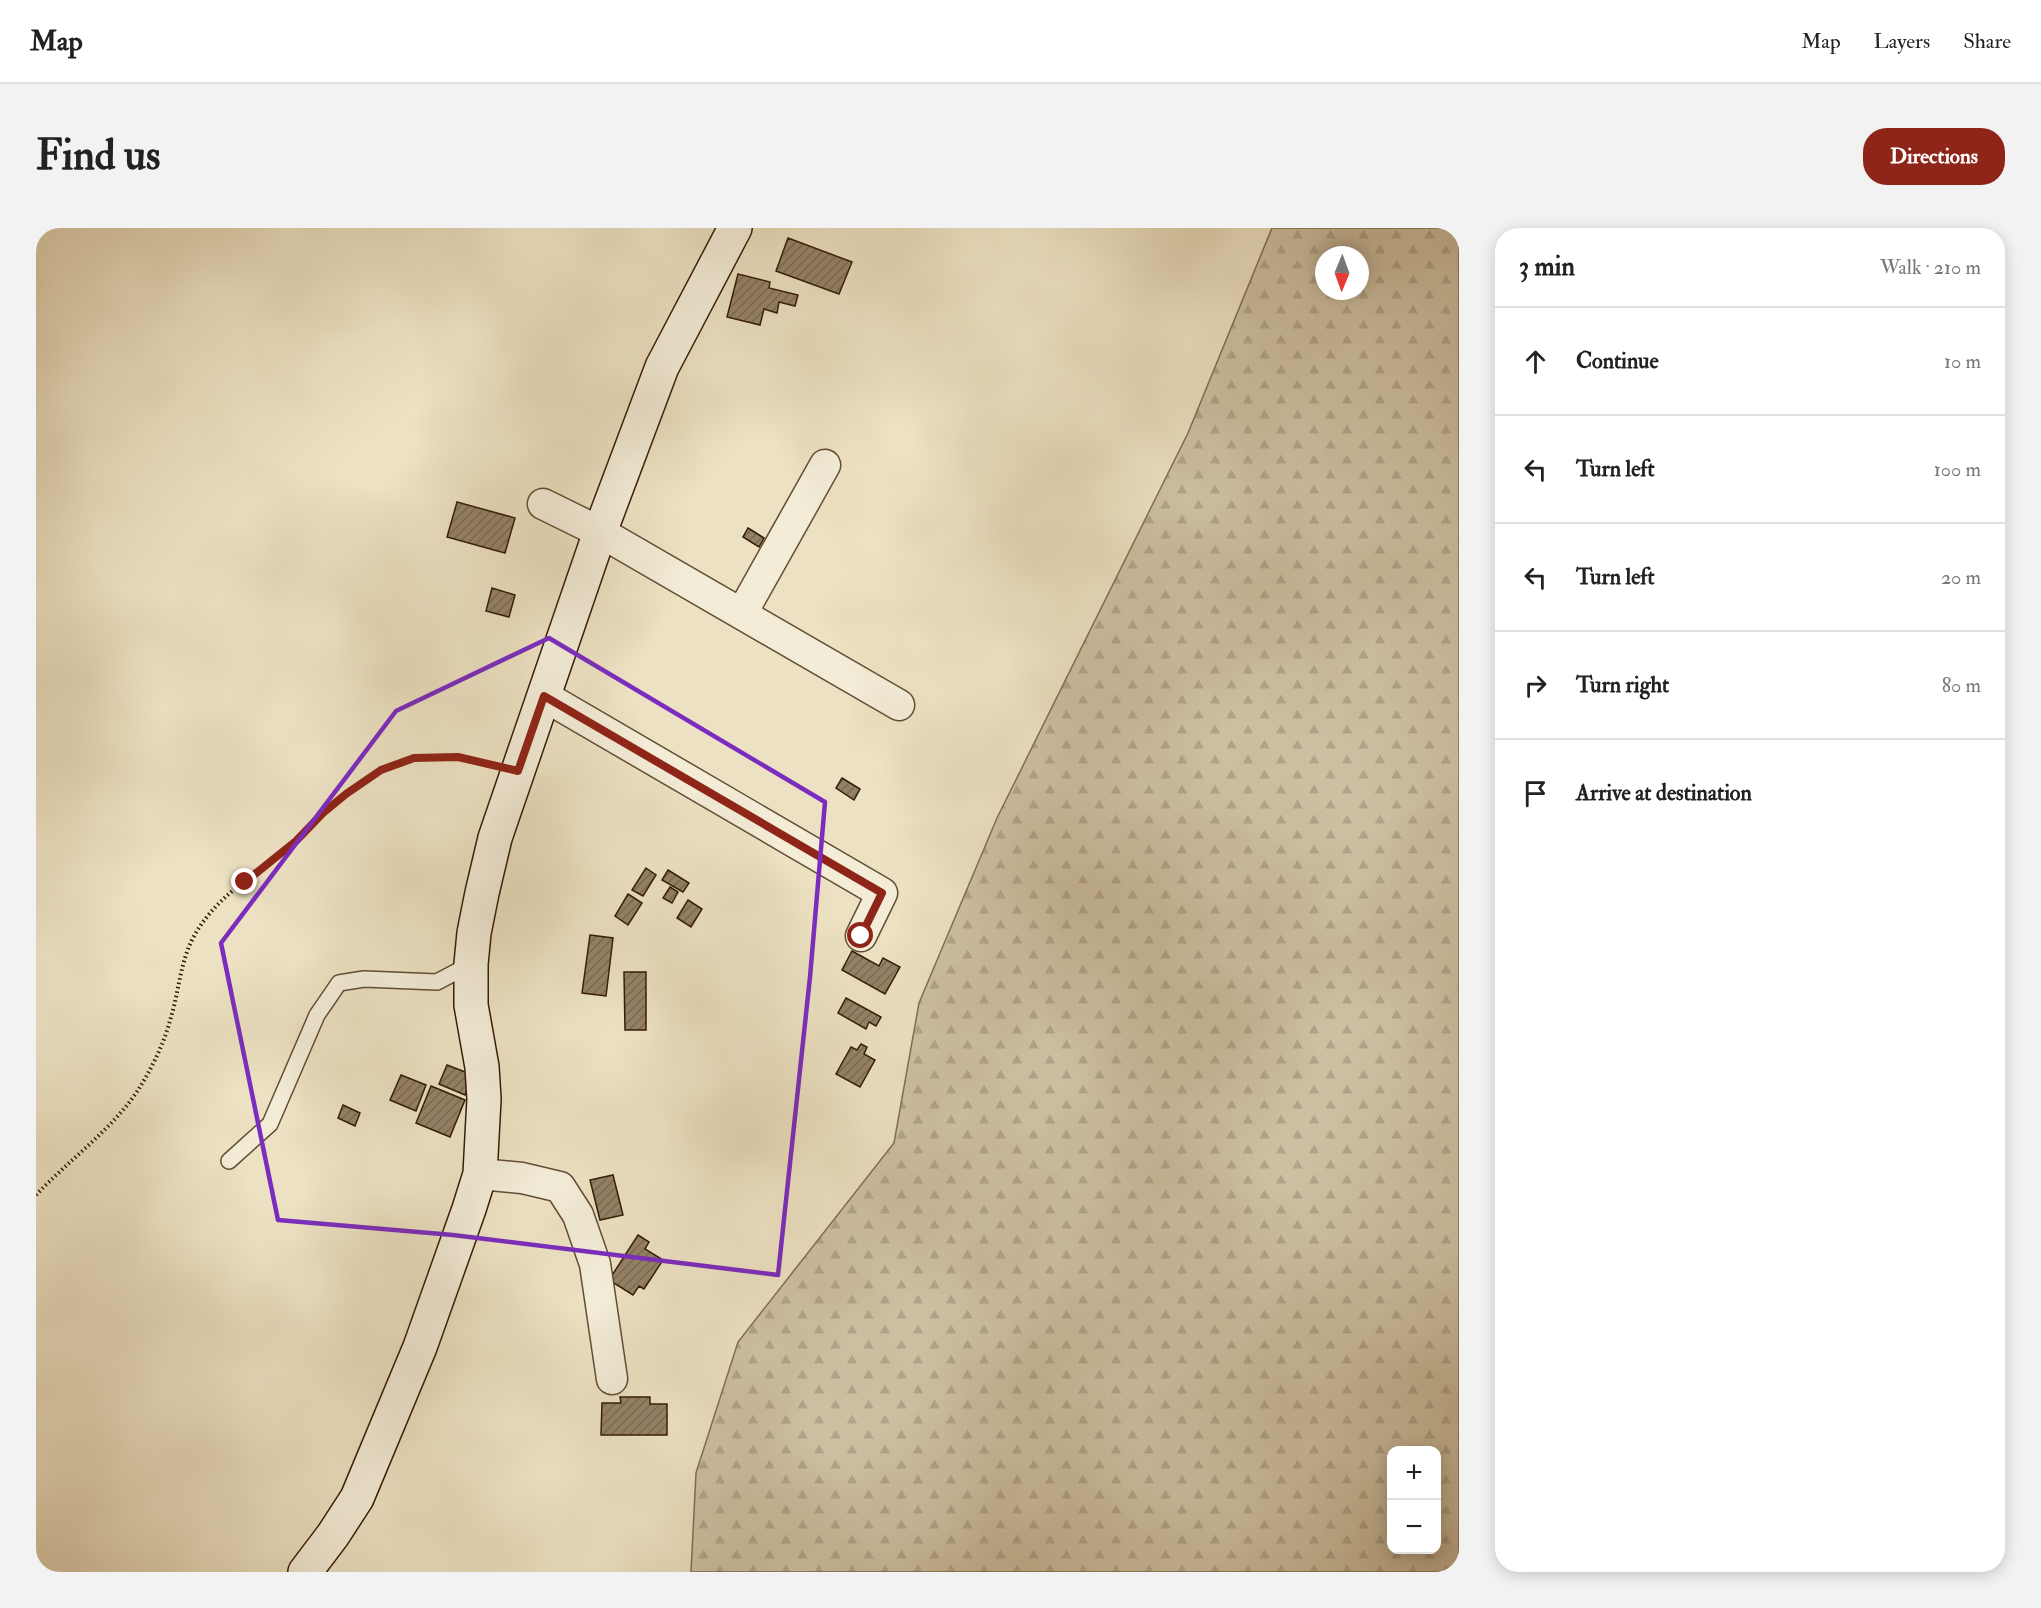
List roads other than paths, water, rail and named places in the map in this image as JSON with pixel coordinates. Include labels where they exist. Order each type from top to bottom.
[{"type":"street","points":[[305,1572],[357,1498],[372,1466],[420,1347],[480,1174],[484,1099],[482,1067],[471,1005],[471,964],[474,933],[495,838],[600,532],[662,367],[735,228]]},
{"type":"street","points":[[742,613],[825,465]]},
{"type":"street","points":[[543,504],[600,532],[899,705]]},
{"type":"street","points":[[544,696],[882,893],[861,936]]},
{"type":"street","points":[[480,1174],[522,1178],[560,1187],[578,1215],[595,1264],[612,1379]]},
{"type":"lane","points":[[229,1161],[270,1124],[317,1015],[339,983],[364,980],[437,982],[471,964]]}]
